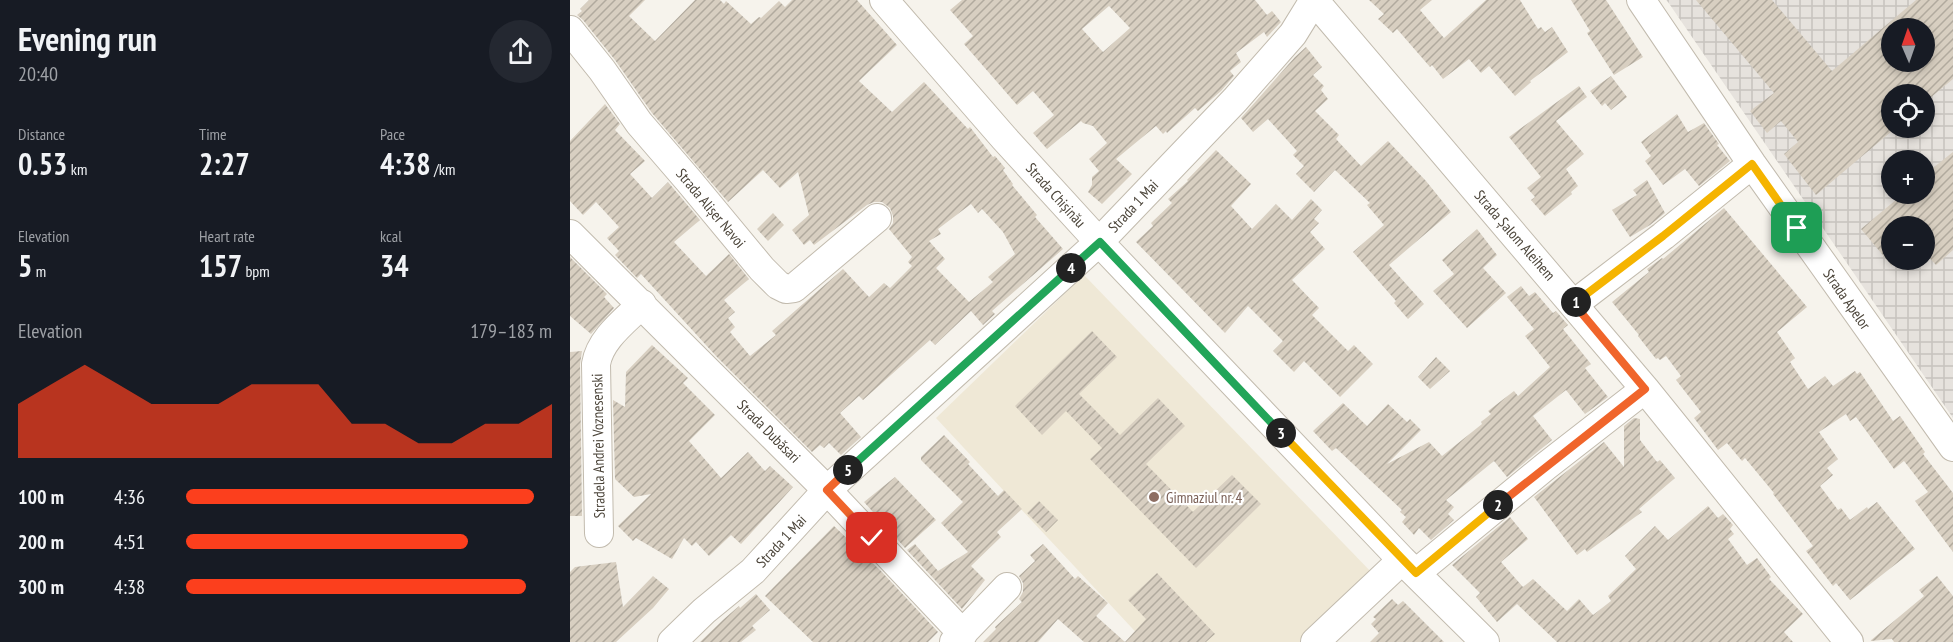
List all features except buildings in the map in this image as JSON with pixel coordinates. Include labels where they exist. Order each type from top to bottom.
[{"type":"street","name":"Strada Chișinău","points":[[884,0],[1100,242],[1409,567],[1485,642]]},
{"type":"street","name":"Strada 1 Mai","points":[[672,642],[704,611],[753,571],[827,490],[1100,242],[1235,100],[1293,34],[1314,0]]},
{"type":"street","name":"Strada Șalom Aleihem","points":[[1314,0],[1645,389],[1849,642]]},
{"type":"street","name":"Strada Apelor","points":[[1641,0],[1752,164],[1953,447]]},
{"type":"street","name":"Strada Alișer Navoi","points":[[570,30],[602,70],[639,123],[777,285],[786,289],[794,288],[877,218]]},
{"type":"street","points":[[1574,304],[1752,164]]},
{"type":"street","name":"Strada Dubăsari","points":[[570,234],[827,490],[959,638],[1007,587]]},
{"type":"street","name":"Stradela Andrei Voznesenski","points":[[599,533],[596,364],[598,354],[616,329],[642,304]]},
{"type":"street","points":[[1315,642],[1409,567],[1546,466],[1645,389]]},
{"type":"shaded area","points":[[1666,0],[1953,0],[1953,418],[1668,2]]},
{"type":"shaded area","name":"Gimnaziul nr. 4","points":[[1084,275],[1375,576],[1308,642],[1145,642],[936,418]]},
{"type":"place","name":"Gimnaziul nr. 4","points":[[1154,497]]},
{"type":"route","points":[[872,538],[827,490],[1100,242],[1402,561],[1416,573],[1546,466],[1645,389],[1574,304],[1752,164],[1797,228]]}]
